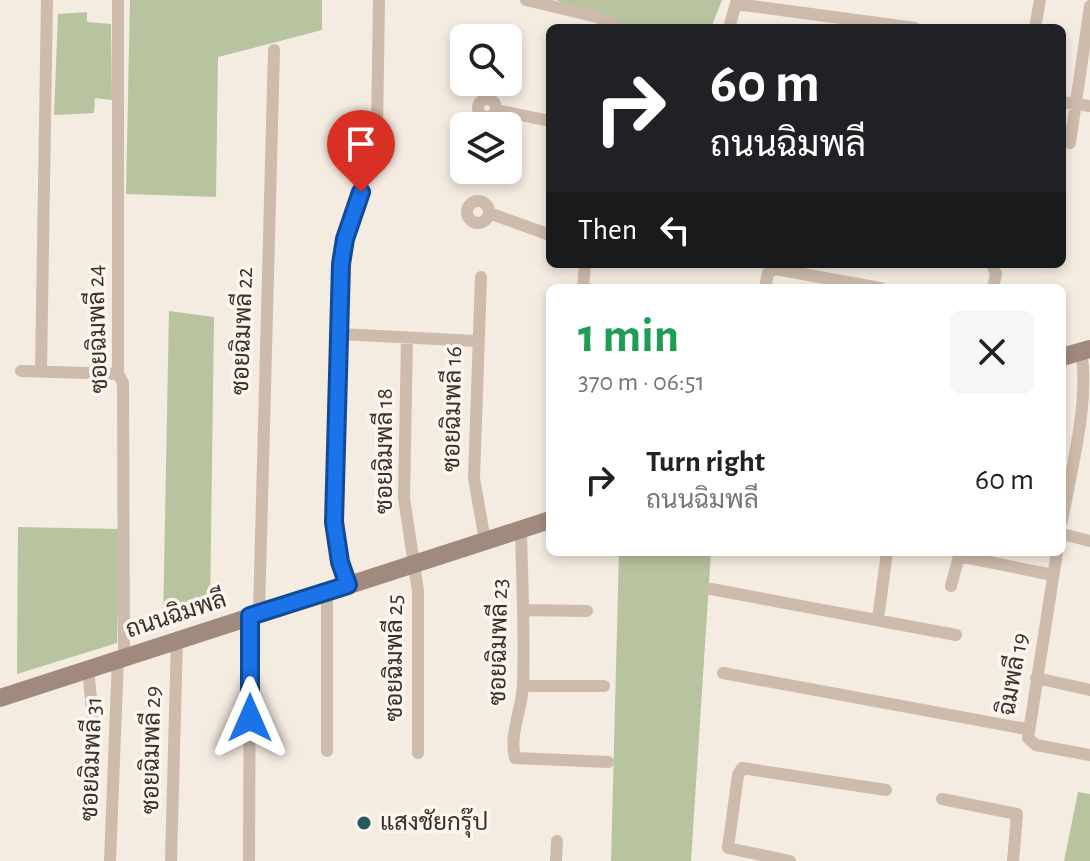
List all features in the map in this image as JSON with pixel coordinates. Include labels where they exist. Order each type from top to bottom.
[{"type":"street","points":[[41,371],[47,0]]},
{"type":"street","name":"ซอยฉิมพลี 24","points":[[118,0],[118,374],[123,383],[121,657]]},
{"type":"street","points":[[348,585],[338,553],[334,522],[339,334],[345,239],[369,169],[377,130],[379,0]]},
{"type":"street","points":[[526,0],[597,17],[611,24]]},
{"type":"street","points":[[1036,24],[1040,0]]},
{"type":"street","points":[[730,24],[737,2],[888,24]]},
{"type":"street","points":[[1070,143],[1068,103],[1090,6]]},
{"type":"street","name":"ซอยฉิมพลี 22","points":[[249,861],[254,615],[274,50]]},
{"type":"street","points":[[1068,103],[1090,106]]},
{"type":"street","points":[[497,110],[546,120]]},
{"type":"street","points":[[489,213],[546,234]]},
{"type":"street","points":[[766,284],[768,273],[775,269],[858,284]]},
{"type":"street","name":"ซอยฉิมพลี 16","points":[[481,277],[476,341],[474,493],[485,541]]},
{"type":"street","points":[[339,334],[476,341]]},
{"type":"street","name":"ซอยฉิมพลี 18","points":[[407,338],[404,498],[415,563]]},
{"type":"street","points":[[1066,356],[1086,350],[1078,443],[1066,494]]},
{"type":"street","points":[[21,371],[118,374]]},
{"type":"street","points":[[1066,441],[1078,443]]},
{"type":"street","name":"ถนนฉิมพลี","points":[[0,698],[546,521]]},
{"type":"street","name":"ซอยฉิมพลี 23","points":[[521,529],[523,686],[520,715],[512,741],[515,758],[608,762]]},
{"type":"street","points":[[1066,535],[1090,541]]},
{"type":"street","points":[[878,619],[886,556]]},
{"type":"street","points":[[951,586],[958,556]]},
{"type":"street","points":[[968,556],[1053,575]]},
{"type":"street","name":"ฉิมพลี 19","points":[[1056,556],[1026,729],[1028,738],[1036,745],[1090,755]]},
{"type":"street","name":"ซอยฉิมพลี 25","points":[[415,563],[420,668],[418,753]]},
{"type":"street","points":[[711,589],[956,635]]},
{"type":"street","points":[[327,591],[327,751]]},
{"type":"street","points":[[523,610],[587,611]]},
{"type":"street","name":"ซอยฉิมพลี 29","points":[[171,861],[177,639]]},
{"type":"street","name":"ซอยฉิมพลี 31","points":[[110,861],[121,657]]},
{"type":"street","points":[[88,668],[93,720]]},
{"type":"street","points":[[723,673],[1026,729]]},
{"type":"street","points":[[1036,678],[1090,690]]},
{"type":"street","points":[[523,686],[604,686]]},
{"type":"street","points":[[790,861],[728,848],[738,775],[742,768],[886,790]]},
{"type":"street","points":[[942,799],[1017,814],[1013,861]]},
{"type":"street","points":[[556,861],[557,841]]},
{"type":"green space","points":[[130,0],[322,0],[322,30],[218,57],[216,197],[126,194]]},
{"type":"green space","points":[[556,0],[722,0],[713,24],[608,24]]},
{"type":"green space","points":[[87,12],[87,22],[111,24],[112,100],[95,98],[94,113],[54,115],[58,14]]},
{"type":"green space","points":[[169,311],[214,317],[210,611],[163,624]]},
{"type":"green space","points":[[18,527],[120,529],[117,643],[17,674]]},
{"type":"green space","points":[[619,556],[711,556],[691,861],[611,861]]},
{"type":"green space","points":[[1078,792],[1090,794],[1090,861],[1064,861]]},
{"type":"place","name":"แสงชัยกรุ๊ป","points":[[364,823]]},
{"type":"route","points":[[250,718],[250,616],[348,585],[340,562],[334,522],[341,264],[345,239],[361,192]]}]
